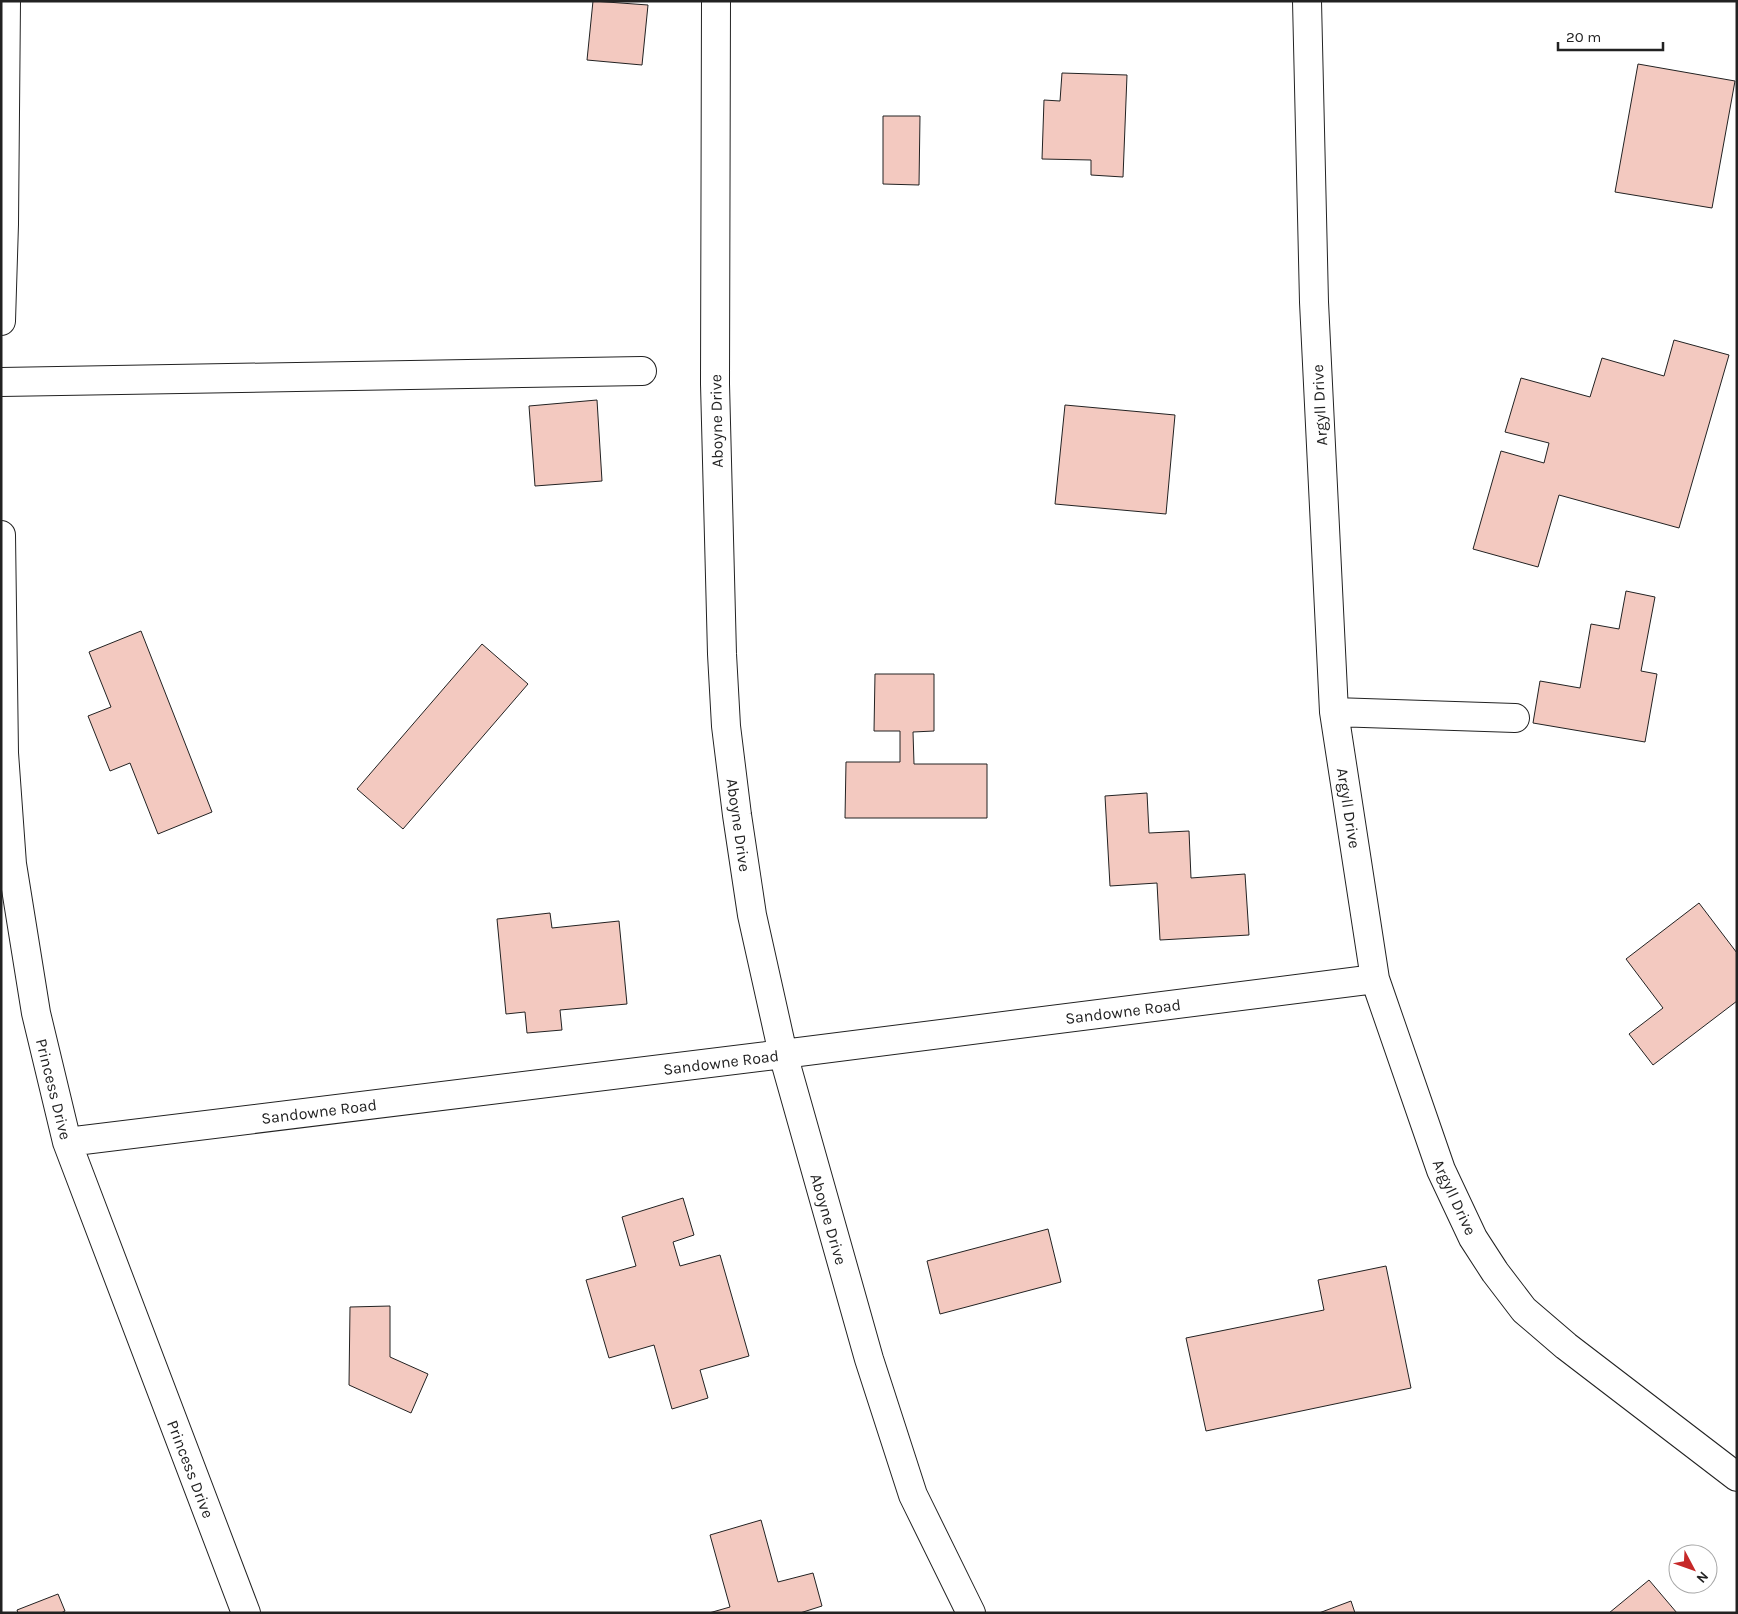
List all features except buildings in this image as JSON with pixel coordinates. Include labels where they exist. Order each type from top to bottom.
[{"type":"street","points":[[1,321],[6,1]]},
{"type":"street","name":"Aboyne Drive","points":[[716,1],[715,384],[722,663],[726,726],[752,915],[783,1054],[869,1359],[913,1495],[970,1613]]},
{"type":"street","name":"Argyll Drive","points":[[1307,1],[1314,302],[1334,712],[1375,979],[1441,1170],[1473,1238],[1495,1272],[1524,1310],[1566,1346],[1737,1477]]},
{"type":"street","points":[[1,382],[642,371]]},
{"type":"street","name":"Princess Drive","points":[[1,534],[4,753],[12,864],[36,1013],[66,1142],[246,1613]]},
{"type":"street","points":[[1334,712],[1515,718]]},
{"type":"street","name":"Sandowne Road","points":[[66,1142],[1375,979]]}]
